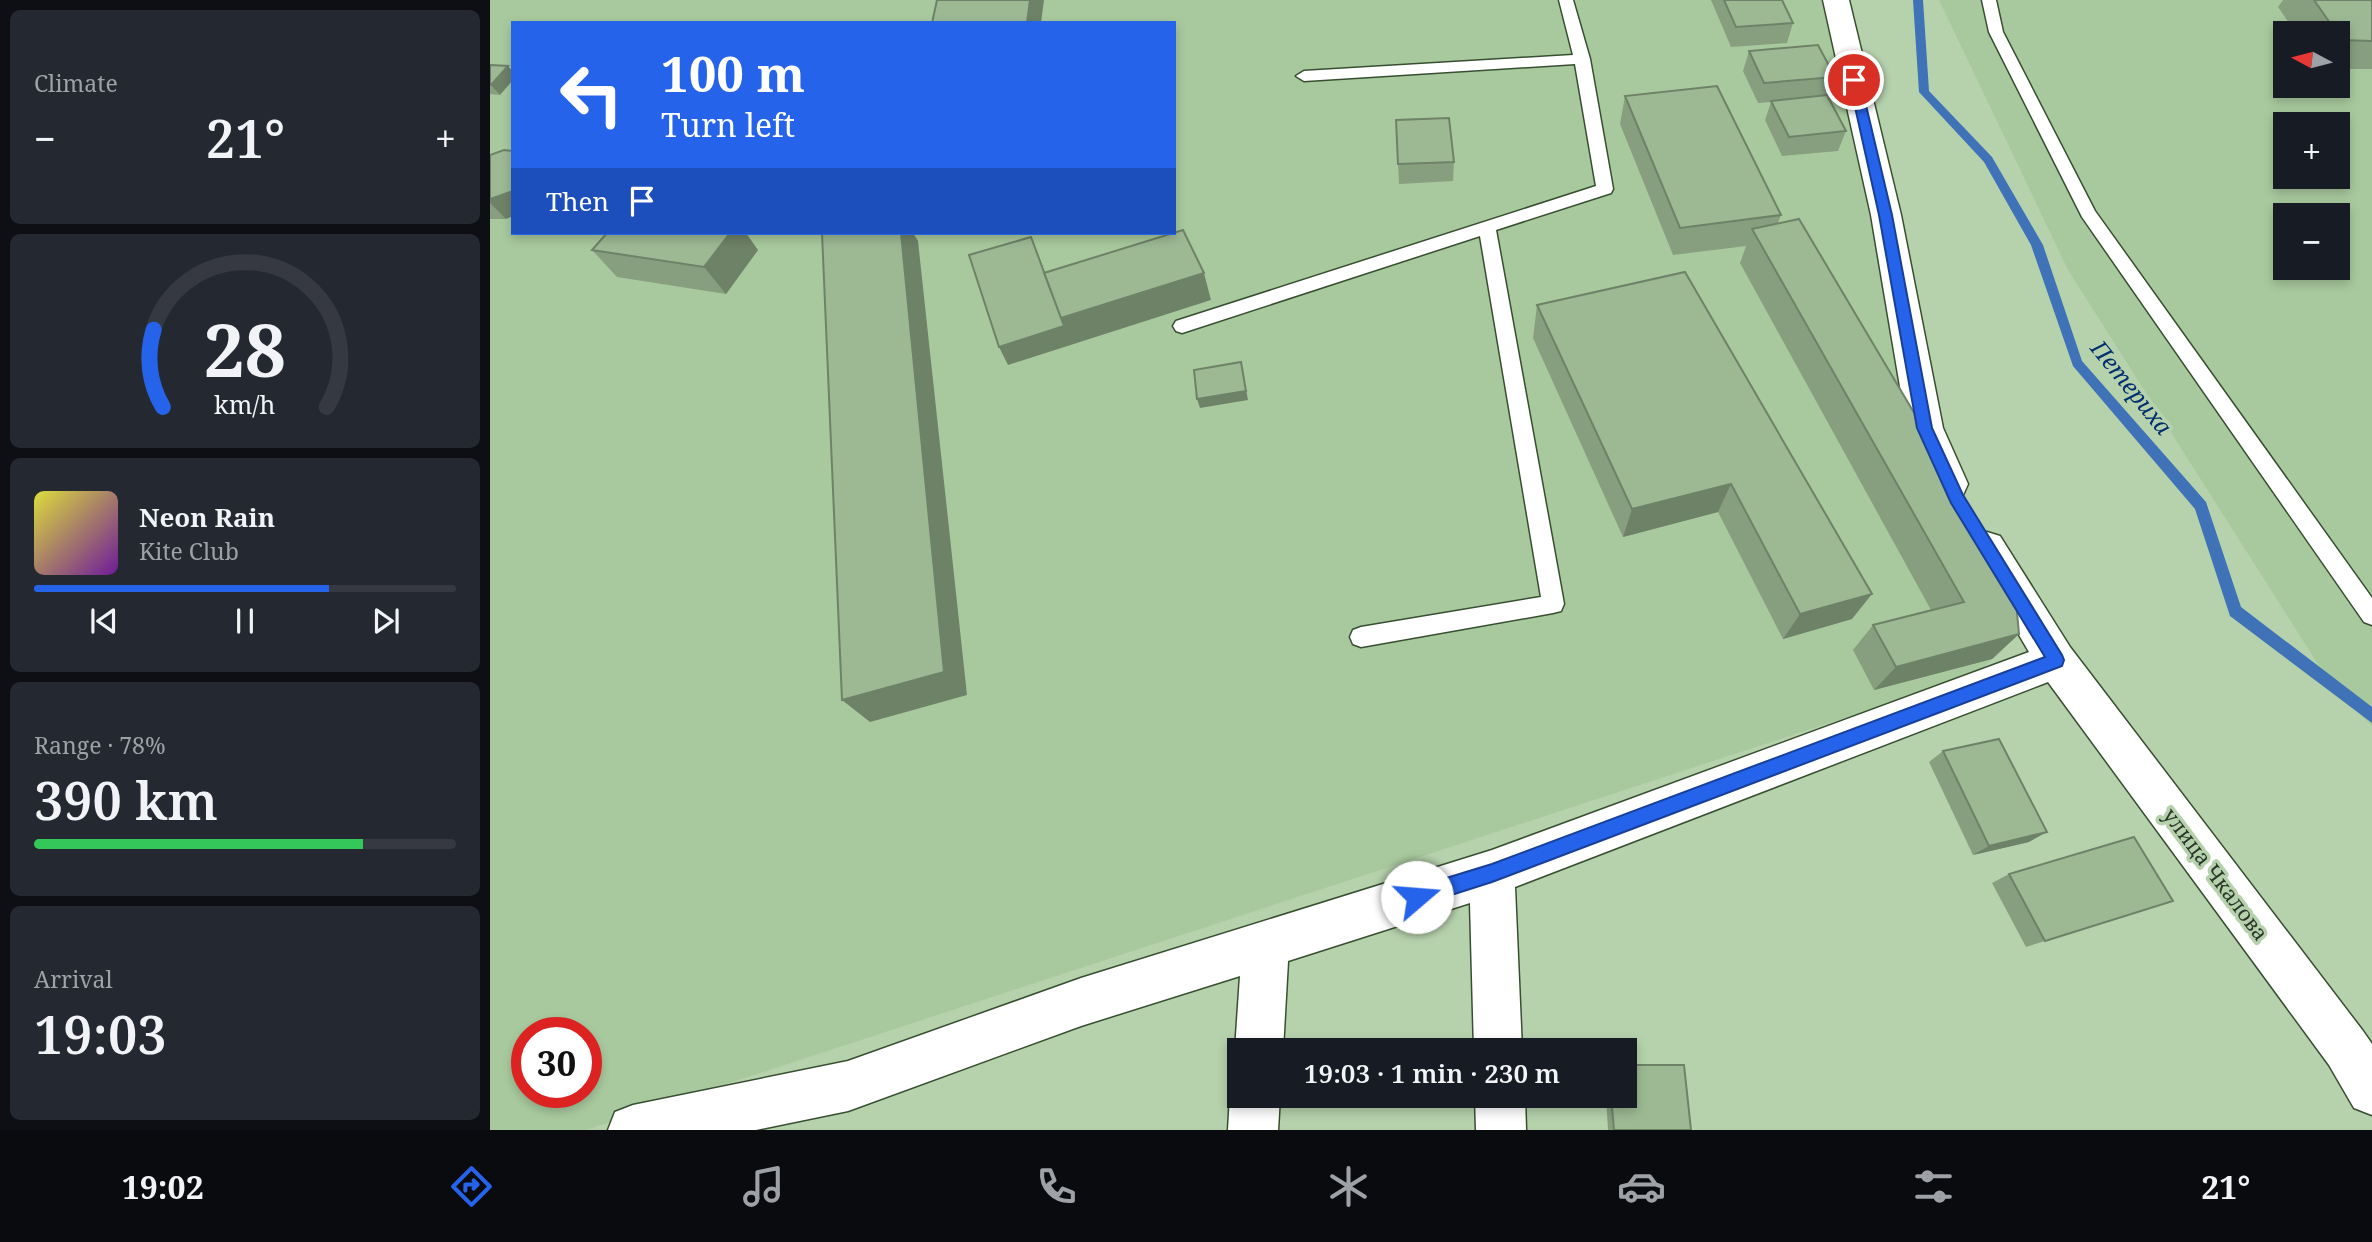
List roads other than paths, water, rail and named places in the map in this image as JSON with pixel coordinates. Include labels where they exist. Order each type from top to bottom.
[{"type":"street","name":"улица Чкалова","points":[[1836,0],[1886,215],[1925,428],[1967,516],[2056,660],[2338,1037],[2372,1090]]},
{"type":"street","points":[[633,1130],[848,1086],[1081,1002],[1492,873],[2056,660]]},
{"type":"street","points":[[1492,873],[1498,1038]]},
{"type":"street","points":[[1260,1038],[1266,945]]},
{"type":"street","points":[[1253,1130],[1254,1108]]},
{"type":"street","points":[[1500,1108],[1501,1130]]},
{"type":"lane","points":[[1182,326],[1605,189],[1582,59],[1566,0]]},
{"type":"lane","points":[[1989,0],[1996,32],[2088,213],[2372,615]]},
{"type":"lane","points":[[1304,76],[1582,59]]},
{"type":"lane","points":[[1361,637],[1553,604],[1487,227]]},
{"type":"waterway","name":"Петериха","points":[[1918,0],[1924,92],[1988,160],[2037,245],[2077,363],[2201,506],[2235,611],[2372,716]]}]
